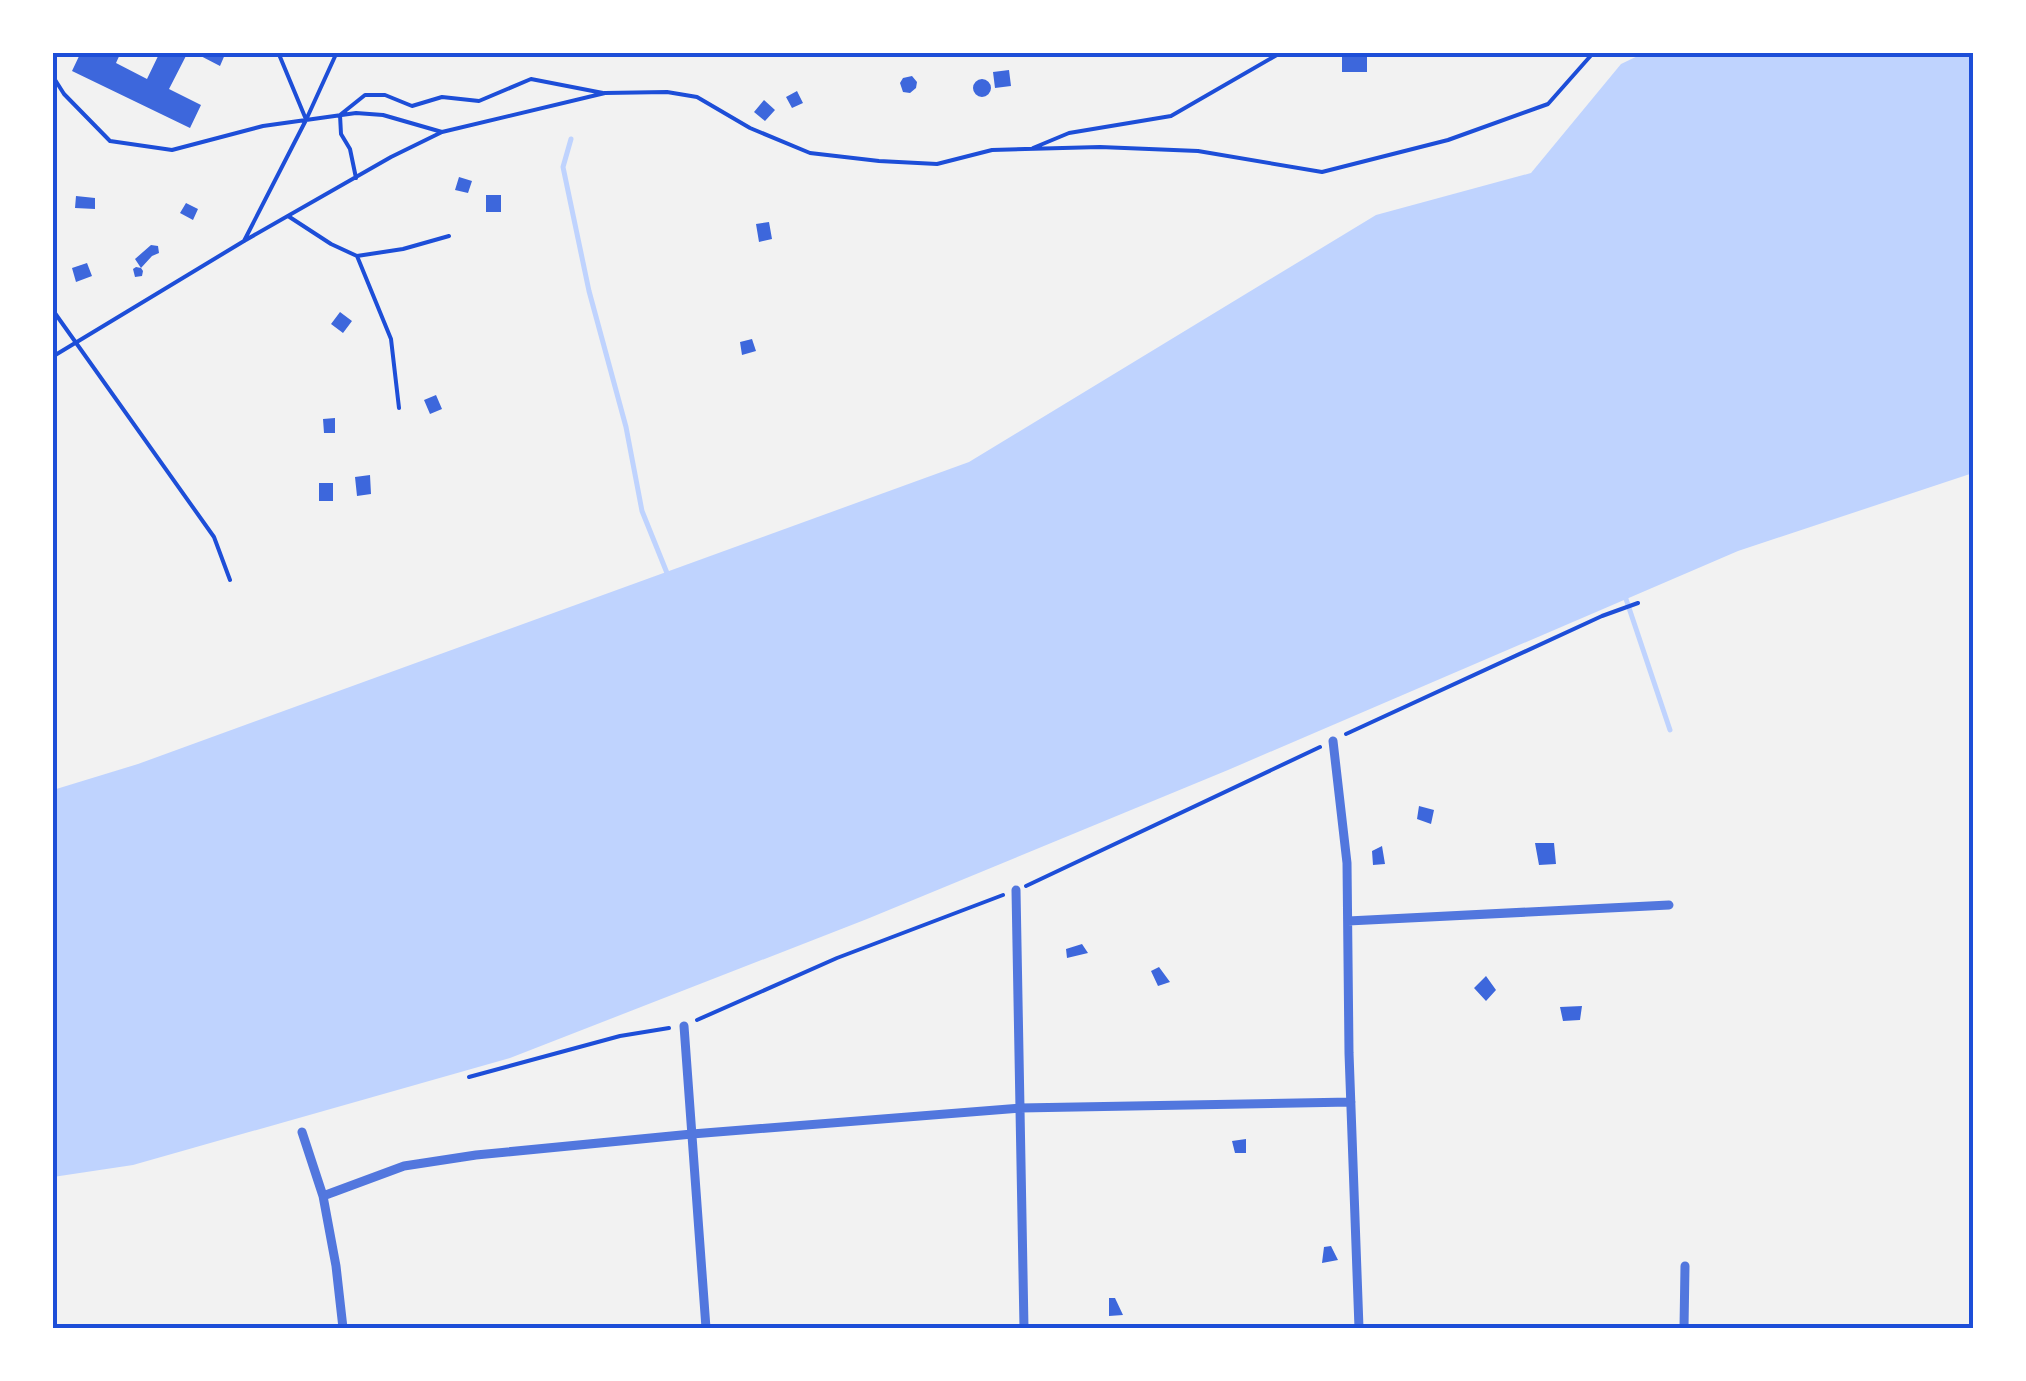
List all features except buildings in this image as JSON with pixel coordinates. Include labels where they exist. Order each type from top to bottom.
[{"type":"street","points":[[1333,741],[1348,863],[1359,1328]]},
{"type":"street","points":[[1011,1328],[1024,1328],[1016,890]]},
{"type":"street","points":[[1348,921],[1669,905]]},
{"type":"street","points":[[684,1026],[706,1328]]},
{"type":"street","points":[[323,1196],[404,1166],[476,1154],[692,1134],[1020,1108],[1351,1102]]},
{"type":"street","points":[[302,1132],[323,1196],[342,1328]]},
{"type":"street","points":[[1684,1266],[1684,1328]]},
{"type":"path","points":[[278,52],[306,120]]},
{"type":"path","points":[[244,241],[337,52]]},
{"type":"path","points":[[1030,149],[1069,133],[1171,116],[1282,52]]},
{"type":"path","points":[[340,115],[365,95],[385,95],[412,106],[442,97],[479,100],[531,79],[605,93],[667,92],[697,97],[750,128],[810,154],[936,164],[992,150],[1100,146],[1198,151],[1322,172],[1448,140],[1548,104],[1594,52]]},
{"type":"path","points":[[52,76],[64,94],[110,141],[172,150],[263,126],[356,113],[384,115],[442,132]]},
{"type":"path","points":[[52,357],[244,241],[442,132],[605,93]]},
{"type":"path","points":[[340,115],[341,134],[350,149],[356,178]]},
{"type":"path","points":[[288,216],[357,256],[404,249],[449,236]]},
{"type":"path","points":[[357,256],[391,339],[399,408]]},
{"type":"path","points":[[52,309],[214,537],[230,580]]},
{"type":"path","points":[[469,1076],[620,1036],[684,1026],[837,958],[1038,882],[1165,818],[1602,616],[1638,603]]},
{"type":"water","points":[[1644,53],[1973,53],[1973,473],[1738,551],[1228,770],[867,919],[510,1058],[133,1165],[53,1177],[53,790],[138,764],[969,462],[1376,215],[1531,173],[1621,64]]},
{"type":"waterway","points":[[571,139],[563,167],[589,291],[626,427],[642,511],[667,573]]},
{"type":"waterway","points":[[1625,596],[1670,730]]}]
